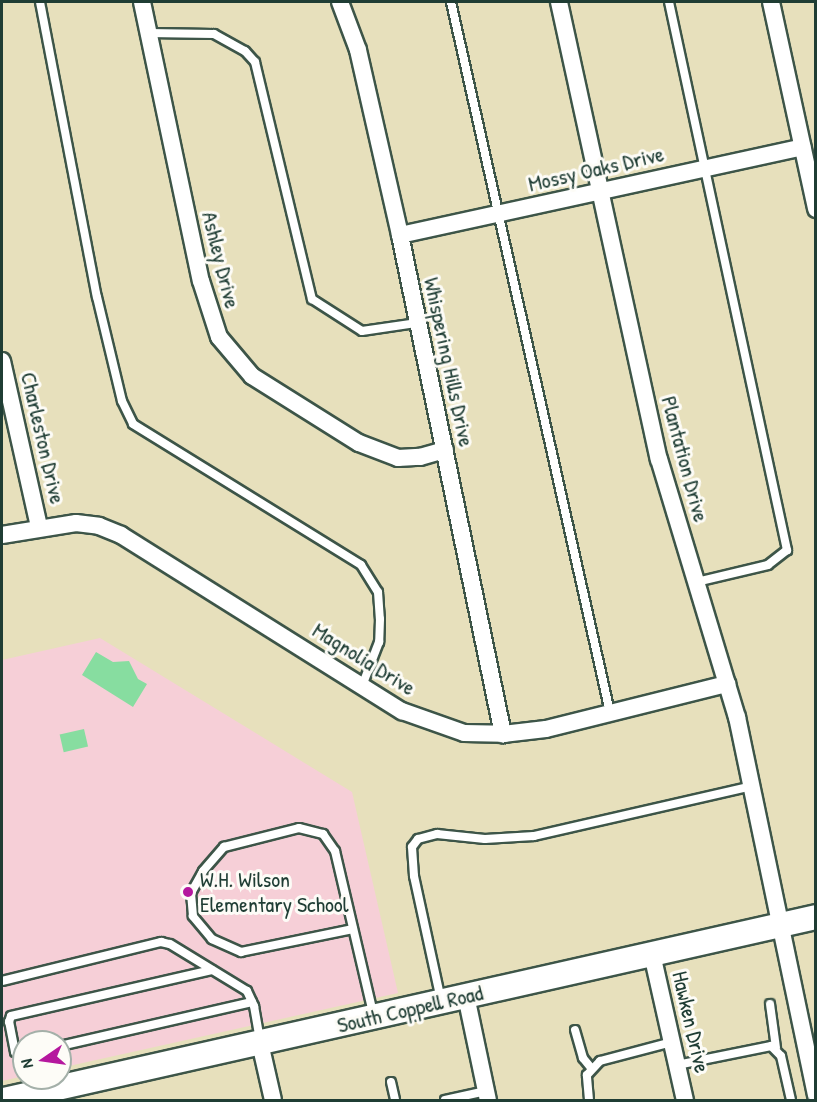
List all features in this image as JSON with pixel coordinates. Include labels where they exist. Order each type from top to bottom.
[{"type":"street","name":"Ashley Drive","points":[[142,2],[201,281],[219,337],[252,376],[359,443],[398,458],[420,457],[445,450]]},
{"type":"street","name":"Whispering Hills Drive","points":[[340,2],[358,50],[400,235],[503,734]]},
{"type":"street","name":"Plantation Drive","points":[[559,2],[659,459],[727,684],[752,786],[778,925],[816,1095]]},
{"type":"street","points":[[771,2],[816,209]]},
{"type":"street","name":"Mossy Oaks Drive","points":[[400,235],[803,147]]},
{"type":"street","name":"Charleston Drive","points":[[2,361],[39,526]]},
{"type":"street","name":"Magnolia Drive","points":[[2,535],[39,526],[76,523],[121,535],[402,711],[447,729],[503,734],[546,729],[727,684]]},
{"type":"street","name":"South Coppell Road","points":[[2,1100],[816,917]]},
{"type":"street","name":"Hawken Drive","points":[[652,954],[685,1101]]},
{"type":"street","points":[[466,996],[487,1096]]},
{"type":"street","points":[[261,1042],[273,1101]]},
{"type":"lane","points":[[40,2],[97,297],[122,401],[133,424],[361,565],[378,592],[380,619],[379,642],[362,686]]},
{"type":"lane","points":[[451,2],[610,712]]},
{"type":"lane","points":[[669,2],[787,550],[768,565],[696,582]]},
{"type":"lane","points":[[148,33],[214,34],[245,51],[255,62],[312,299],[362,331],[417,323]]},
{"type":"lane","points":[[442,1002],[414,876],[412,847],[418,839],[437,834],[485,839],[534,836],[752,786]]},
{"type":"lane","points":[[353,929],[241,952],[212,939],[193,916],[191,893],[203,871],[224,847],[299,828],[324,834],[335,851],[374,1017]]},
{"type":"lane","points":[[2,981],[161,942],[247,992],[252,1002],[261,1042]]},
{"type":"lane","points":[[12,1037],[9,1022],[11,1016],[212,970]]},
{"type":"lane","points":[[72,1043],[252,1002]]},
{"type":"lane","points":[[770,1004],[776,1048],[791,1101]]},
{"type":"lane","points":[[575,1030],[583,1058],[591,1068]]},
{"type":"lane","points":[[589,1101],[586,1083],[591,1068],[611,1057],[672,1041]]},
{"type":"lane","points":[[677,1065],[763,1045],[776,1048]]},
{"type":"lane","points":[[391,1082],[395,1101]]},
{"type":"lane","points":[[445,1101],[487,1096]]},
{"type":"shaded area","name":"W.H. Wilson Elementary School","points":[[100,638],[352,792],[398,993],[72,1065],[72,1030],[12,1030],[12,1079],[2,1081],[2,660]]},
{"type":"green space","points":[[96,652],[113,662],[129,661],[138,679],[147,684],[133,707],[82,675]]},
{"type":"green space","points":[[84,729],[88,747],[64,752],[60,735]]},
{"type":"place","name":"W.H. Wilson Elementary School","points":[[188,892]]}]
